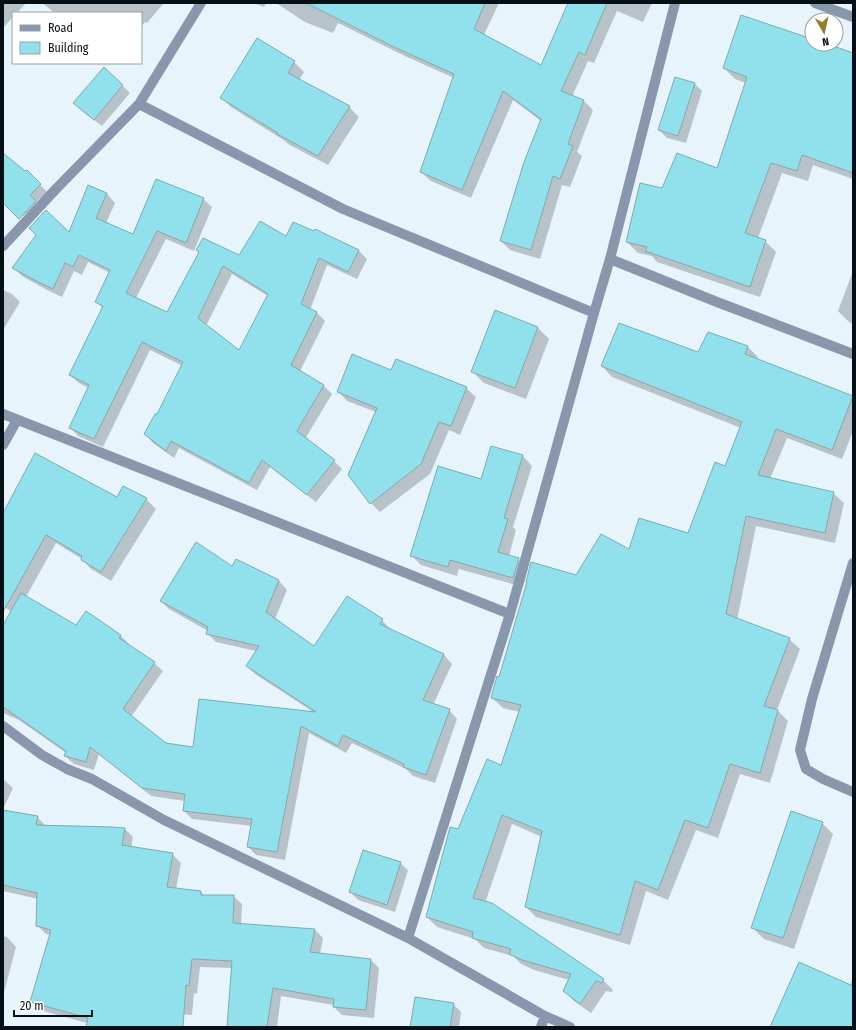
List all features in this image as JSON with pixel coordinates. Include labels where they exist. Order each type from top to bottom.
[{"type":"street","points":[[3,246],[139,104],[201,3]]},
{"type":"street","points":[[408,938],[510,614],[610,259],[675,3]]},
{"type":"street","points":[[815,3],[853,17]]},
{"type":"street","points":[[139,104],[343,209],[594,313]]},
{"type":"street","points":[[610,259],[853,354]]},
{"type":"street","points":[[3,414],[510,614]]},
{"type":"street","points":[[3,445],[17,420]]},
{"type":"street","points":[[853,563],[812,699],[800,750],[806,770],[853,792]]},
{"type":"street","points":[[3,726],[42,755],[67,769],[92,779],[164,820],[408,938],[545,1016],[570,1027]]},
{"type":"street","points":[[541,1027],[545,1016]]},
{"type":"building","points":[[306,3],[485,3],[474,29],[541,65],[568,3],[607,3],[585,55],[579,52],[561,91],[584,100],[568,144],[573,146],[560,179],[553,176],[531,250],[500,241],[524,162],[541,119],[503,91],[462,190],[420,172],[454,74],[396,48]]},
{"type":"building","points":[[741,15],[804,36],[804,52],[844,52],[844,50],[853,53],[853,173],[802,155],[797,171],[771,163],[745,233],[766,240],[750,287],[645,251],[647,247],[626,242],[640,183],[662,188],[677,153],[717,168],[747,77],[723,68]]},
{"type":"building","points":[[257,38],[295,61],[288,73],[350,106],[318,156],[277,134],[278,133],[220,98]]},
{"type":"building","points":[[104,67],[123,85],[94,120],[73,103]]},
{"type":"building","points":[[675,77],[695,83],[678,136],[658,130]]},
{"type":"building","points":[[3,153],[25,171],[27,170],[41,184],[30,195],[36,201],[19,219],[3,203]]},
{"type":"building","points":[[156,179],[204,198],[186,243],[157,231],[126,293],[167,312],[199,252],[196,250],[203,238],[239,255],[260,221],[286,236],[293,222],[314,231],[315,229],[359,250],[348,272],[319,258],[301,304],[317,312],[291,365],[324,385],[297,431],[335,460],[307,495],[262,460],[249,483],[171,441],[166,451],[144,434],[155,414],[157,414],[183,362],[142,342],[94,439],[69,428],[89,385],[69,375],[103,306],[95,302],[110,270],[79,255],[73,267],[65,263],[53,289],[12,268],[36,235],[29,228],[46,210],[69,232],[88,185],[107,193],[96,218],[133,234]],"holes":[[[223,266],[268,294],[239,350],[198,318]]]},
{"type":"building","points":[[495,310],[538,327],[515,388],[471,372]]},
{"type":"building","points":[[619,323],[698,352],[708,332],[748,346],[745,354],[853,396],[832,450],[776,429],[758,475],[834,492],[825,533],[746,516],[726,614],[790,638],[764,706],[778,710],[760,773],[730,764],[708,828],[685,820],[658,890],[635,881],[620,935],[525,907],[542,831],[502,815],[473,898],[492,903],[604,979],[602,983],[596,981],[580,1004],[563,991],[571,974],[522,960],[509,954],[511,949],[472,938],[473,932],[426,917],[450,827],[458,829],[487,759],[501,765],[521,705],[491,698],[497,676],[499,677],[527,582],[531,562],[576,575],[601,534],[629,549],[639,518],[688,533],[715,462],[725,466],[742,422],[601,366]]},
{"type":"building","points":[[352,354],[391,370],[396,359],[467,387],[451,426],[439,422],[421,464],[370,504],[348,475],[377,408],[337,392]]},
{"type":"building","points":[[491,446],[523,455],[504,518],[508,519],[498,552],[519,558],[513,578],[450,560],[448,567],[410,556],[438,466],[481,479]]},
{"type":"building","points":[[35,453],[117,497],[123,486],[147,498],[101,572],[81,560],[82,556],[46,535],[3,612],[3,513]]},
{"type":"building","points":[[196,542],[232,566],[236,559],[279,580],[266,612],[314,646],[347,596],[383,619],[380,624],[444,654],[423,700],[450,709],[426,775],[403,767],[404,764],[343,735],[338,746],[301,726],[277,852],[247,847],[252,819],[183,811],[185,794],[142,788],[90,747],[86,762],[64,756],[66,751],[3,707],[3,625],[21,593],[76,625],[86,611],[121,635],[119,638],[155,662],[123,709],[166,743],[193,747],[199,699],[316,712],[246,666],[259,646],[206,634],[208,627],[160,601]]},
{"type":"building","points":[[3,810],[38,816],[36,825],[125,828],[122,845],[173,853],[167,887],[201,891],[201,895],[234,895],[233,923],[315,929],[310,952],[371,959],[366,1010],[333,1007],[334,999],[273,988],[267,1027],[227,1027],[232,961],[192,959],[189,986],[186,985],[183,1027],[86,1027],[88,1018],[30,1002],[51,930],[36,926],[37,893],[3,885]]},
{"type":"building","points":[[791,811],[823,822],[783,938],[751,928]]},
{"type":"building","points":[[363,850],[401,862],[387,905],[349,892]]},
{"type":"building","points":[[799,962],[853,986],[853,1027],[770,1027]]},
{"type":"building","points":[[415,997],[454,1003],[450,1027],[410,1027]]}]
